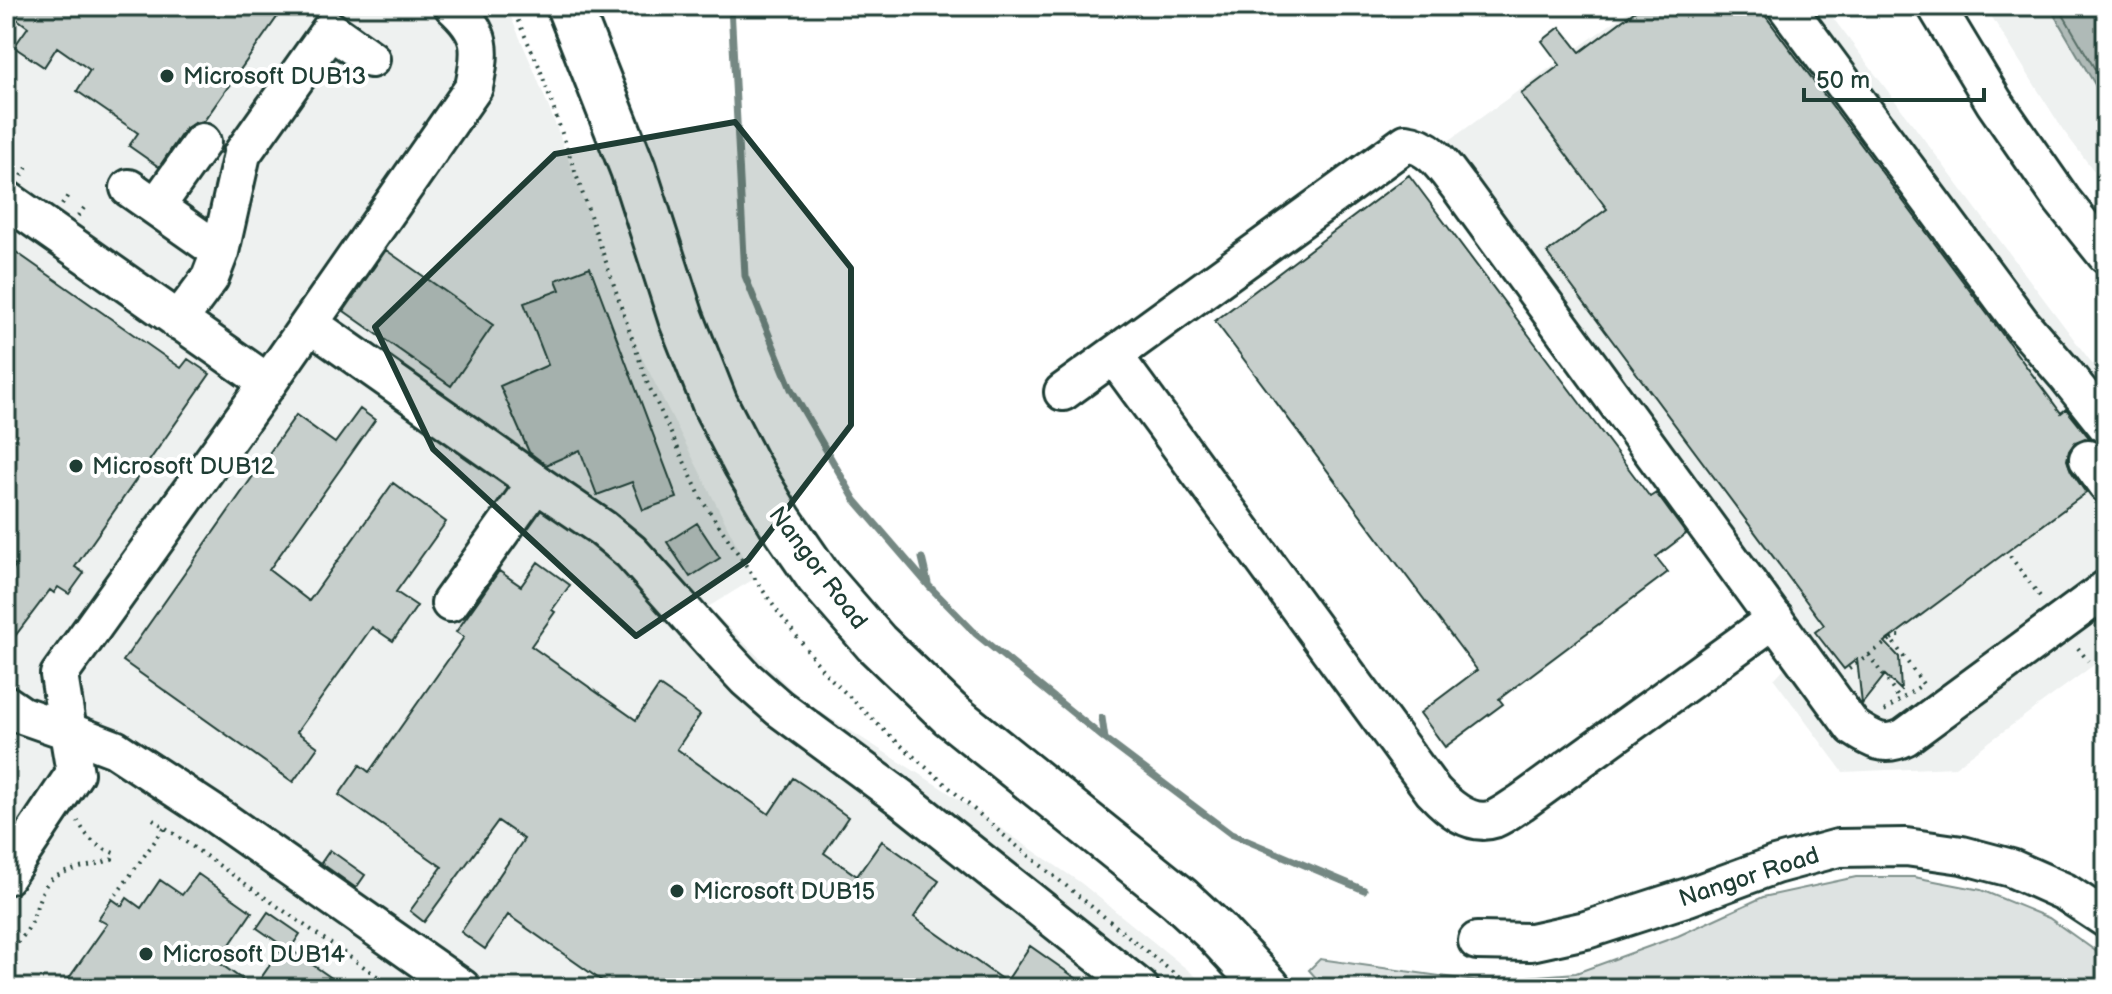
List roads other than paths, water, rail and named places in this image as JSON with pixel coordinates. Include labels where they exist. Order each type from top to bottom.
[{"type":"main road","name":"Nangor Road","points":[[569,6],[633,169],[681,318],[715,404],[753,476],[818,576],[876,643],[950,714],[1179,898],[1216,932],[1268,988]]},
{"type":"street","points":[[1786,6],[2021,323],[2106,425]]},
{"type":"street","points":[[1936,6],[1994,102],[2062,200],[2106,255]]},
{"type":"street","points":[[6,876],[75,773],[59,675],[310,324],[474,87],[480,60],[478,39],[460,9]]},
{"type":"street","points":[[178,321],[210,278],[220,252],[242,154],[330,30],[371,59]]},
{"type":"street","points":[[202,142],[142,198],[220,252]]},
{"type":"street","points":[[1063,392],[1406,143],[1418,145],[1434,156],[1460,188],[1853,727],[1877,742],[1887,743],[1905,737],[2106,589]]},
{"type":"street","points":[[13,188],[178,321],[268,383]]},
{"type":"street","points":[[310,324],[602,528],[631,552],[746,679],[779,708],[901,798],[1140,988]]},
{"type":"street","points":[[1114,356],[1433,791],[1447,807],[1464,816],[1481,820],[1495,818],[1522,802],[1775,619]]},
{"type":"street","points":[[450,603],[536,483]]},
{"type":"street","points":[[6,704],[22,715],[115,749],[217,816],[462,988]]},
{"type":"street","name":"Nangor Road","points":[[1477,941],[1531,942],[1586,930],[1775,865],[1838,848],[1906,847],[1962,855],[2011,868],[2065,892],[2106,919]]},
{"type":"water","points":[[2049,6],[2106,6],[2106,103],[2104,100]]},
{"type":"waterway","points":[[731,6],[745,276],[791,389],[855,500],[929,586],[976,634],[1105,739],[1231,834],[1364,890]]},
{"type":"waterway","points":[[922,558],[928,583]]},
{"type":"waterway","points":[[1102,718],[1105,739]]},
{"type":"place","name":"Microsoft DUB13","points":[[167,76]]},
{"type":"place","name":"Microsoft DUB12","points":[[76,466]]},
{"type":"place","name":"Microsoft DUB15","points":[[677,891]]},
{"type":"place","name":"Microsoft DUB14","points":[[146,954]]}]
